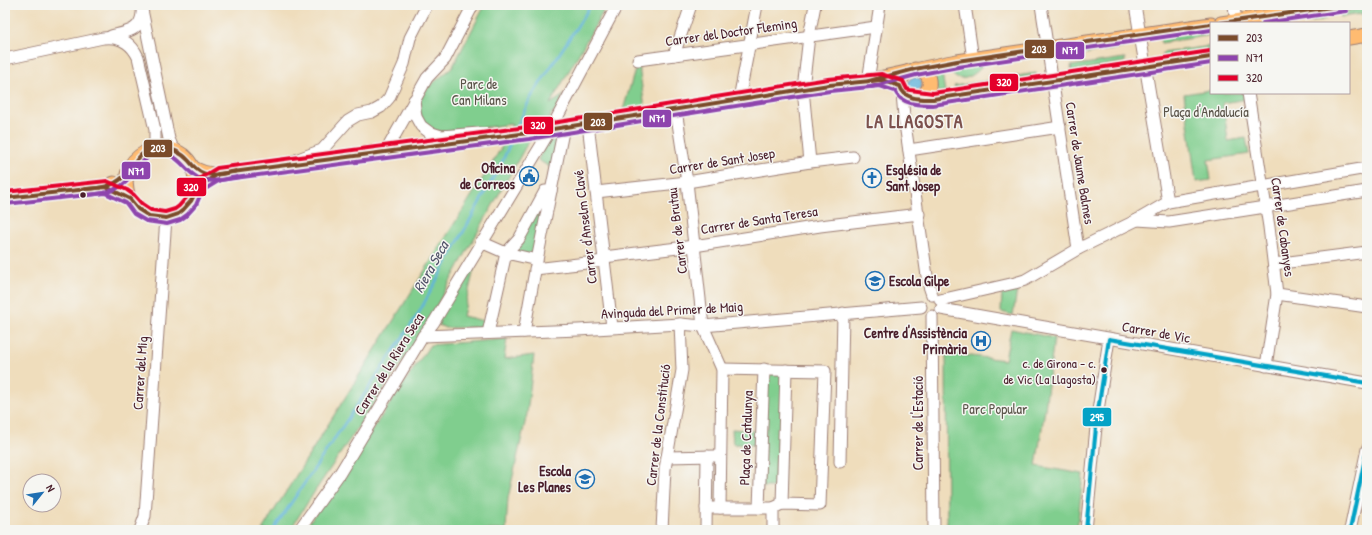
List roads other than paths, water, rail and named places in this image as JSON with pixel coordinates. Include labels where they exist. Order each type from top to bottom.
[{"type":"main road","points":[[1236,22],[1324,6],[1345,5]]},
{"type":"main road","points":[[870,81],[912,70],[957,61],[1210,24]]},
{"type":"main road","points":[[1350,38],[1367,35]]},
{"type":"main road","points":[[192,167],[201,172],[218,174],[588,124],[803,89],[870,81],[881,80],[901,90],[907,96],[917,96],[924,99],[1210,57]]},
{"type":"main road","points":[[901,90],[901,78],[912,70],[926,73],[929,79],[929,86],[926,91],[917,96]]},
{"type":"main road","points":[[130,199],[127,190],[130,166],[137,157],[144,152],[160,148],[168,148],[179,152],[188,160],[195,172],[196,190]]},
{"type":"main road","points":[[5,198],[106,187],[117,182],[128,173]]},
{"type":"main road","points":[[106,187],[118,191],[130,199],[138,209],[149,216],[166,218],[178,214],[183,210],[191,201],[196,190],[207,180],[218,174]]},
{"type":"street","points":[[281,165],[322,150],[348,121],[358,115],[372,112],[381,107],[389,98],[397,83],[404,64],[410,38],[427,5]]},
{"type":"street","points":[[386,151],[427,78],[445,59],[473,5]]},
{"type":"street","points":[[524,332],[551,191],[557,128],[618,5]]},
{"type":"street","points":[[674,55],[691,5]]},
{"type":"street","points":[[739,99],[757,5]]},
{"type":"street","points":[[810,162],[803,89],[809,36],[815,5]]},
{"type":"street","points":[[870,81],[880,5]]},
{"type":"street","points":[[965,5],[973,59]]},
{"type":"street","name":"Carrer de Jaume Balmes","points":[[1041,5],[1078,250]]},
{"type":"street","points":[[1136,5],[1168,202]]},
{"type":"street","points":[[1234,5],[1236,22]]},
{"type":"street","points":[[5,59],[130,31],[138,25],[141,19],[141,8]]},
{"type":"street","points":[[141,8],[169,139],[172,146],[179,152]]},
{"type":"street","name":"Carrer del Doctor Fleming","points":[[638,60],[876,27]]},
{"type":"street","points":[[103,38],[111,37],[124,40],[135,50],[138,58],[156,139],[155,144],[144,152]]},
{"type":"street","points":[[138,58],[140,42],[144,40],[149,43]]},
{"type":"street","name":"Carrer de l'Estació","points":[[901,90],[908,150],[919,214],[928,283],[936,305],[934,530]]},
{"type":"street","name":"Carrer de Cabanyes","points":[[1248,94],[1274,264],[1277,294],[1266,366]]},
{"type":"street","points":[[414,100],[416,117],[421,126],[429,132],[441,136],[479,133],[500,136]]},
{"type":"street","name":"Carrer de Brutau","points":[[676,110],[703,326],[722,369]]},
{"type":"street","name":"Carrer d'Anselm Clavé","points":[[588,124],[612,327]]},
{"type":"street","name":"Carrer de la Riera Seca","points":[[299,530],[340,473],[423,336],[434,322],[481,242],[557,128]]},
{"type":"street","points":[[908,150],[1060,128]]},
{"type":"street","name":"Carrer de Sant Josep","points":[[596,192],[686,182],[810,162],[853,157]]},
{"type":"street","points":[[936,305],[928,295],[923,298],[921,307],[925,314],[936,305],[1025,280],[1168,202],[1367,168]]},
{"type":"street","points":[[488,333],[506,253],[519,239],[545,191],[551,191]]},
{"type":"street","points":[[1137,220],[1170,222],[1367,191]]},
{"type":"street","name":"Carrer de Santa Teresa","points":[[481,242],[536,265],[604,259],[820,226],[919,214]]},
{"type":"street","name":"Carrer del Mig","points":[[140,530],[145,516],[166,218]]},
{"type":"street","points":[[1274,264],[1367,252]]},
{"type":"street","points":[[1277,294],[1367,307]]},
{"type":"street","name":"Carrer de Vic","points":[[936,305],[1109,339],[1367,383]]},
{"type":"street","name":"Avinguda del Primer de Maig","points":[[423,336],[578,330],[680,324],[703,326],[921,307]]},
{"type":"street","points":[[840,462],[843,313]]},
{"type":"street","name":"Carrer de la Constitució","points":[[662,530],[665,469],[682,370],[680,324]]},
{"type":"street","points":[[1086,530],[1097,417],[1109,339]]},
{"type":"street","points":[[706,508],[720,508],[759,508],[820,505],[825,371],[722,369],[720,508]]},
{"type":"street","name":"Plaça de Catalunya","points":[[759,508],[764,370]]},
{"type":"street","points":[[773,530],[778,506],[786,370]]},
{"type":"street","points":[[823,437],[840,437]]},
{"type":"street","points":[[1350,530],[1367,449]]},
{"type":"street","points":[[706,530],[707,456]]},
{"type":"street","points":[[667,457],[721,456]]},
{"type":"water","points":[[915,77],[920,79],[922,84],[920,89],[915,91],[910,89],[908,84],[910,79]]},
{"type":"waterway","name":"Riera Seca","points":[[516,129],[530,99],[591,5]]},
{"type":"waterway","name":"Riera Seca","points":[[273,530],[417,316],[502,162],[512,139]]},
{"type":"place","name":"Oficina de Correos","points":[[529,176]]},
{"type":"place","name":"Església de Sant Josep","points":[[872,178]]},
{"type":"place","name":"Escola Gilpe","points":[[875,281]]},
{"type":"place","name":"Centre d'Assistència Primària","points":[[981,341]]},
{"type":"place","name":"c. de Girona - c. de Vic (La Llagosta)","points":[[1104,370]]},
{"type":"place","name":"Escola Les Planes","points":[[585,479]]},
{"type":"district","name":"LA LLAGOSTA","points":[[915,122]]},
{"type":"park label","name":"Parc de Can Milans","points":[[479,92]]},
{"type":"park label","name":"Plaça d'Andalucía","points":[[1206,112]]},
{"type":"park label","name":"Parc Popular","points":[[995,409]]}]
